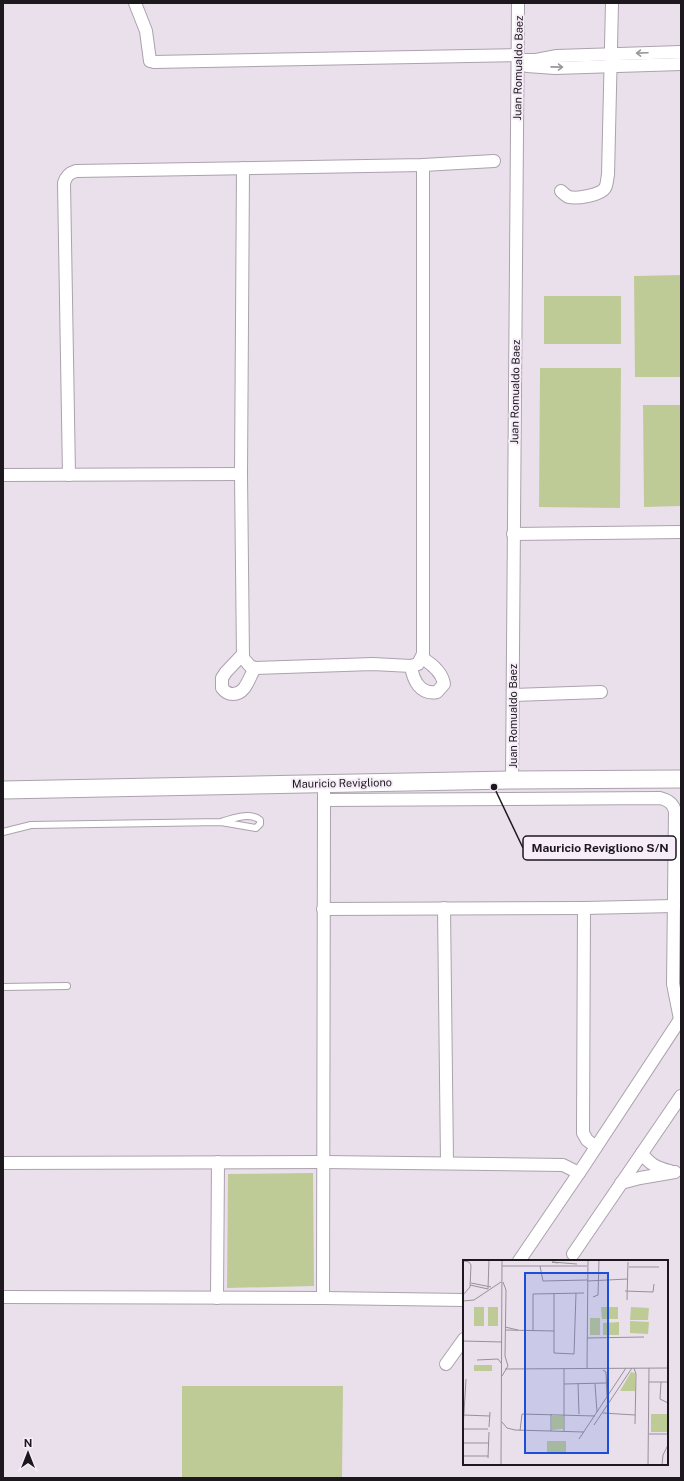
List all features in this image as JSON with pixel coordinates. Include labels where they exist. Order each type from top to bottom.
[{"type":"main road","name":"Mauricio Revigliono","points":[[3,790],[324,792],[512,780],[681,779]]},
{"type":"street","points":[[135,3],[146,32],[150,60],[154,62],[536,60],[557,56],[681,52]]},
{"type":"street","name":"Juan Romualdo Baez","points":[[512,780],[518,3]]},
{"type":"street","points":[[561,191],[568,197],[575,197],[595,195],[606,188],[608,175],[612,54],[612,3]]},
{"type":"street","points":[[518,60],[555,68],[681,64]]},
{"type":"street","points":[[69,475],[64,183],[66,177],[70,173],[76,171],[423,165],[494,161]]},
{"type":"street","points":[[243,168],[243,654],[246,662],[255,668],[373,664],[410,666],[418,664],[423,654],[423,165]]},
{"type":"street","points":[[3,475],[242,474]]},
{"type":"street","points":[[513,534],[681,532]]},
{"type":"street","points":[[243,654],[222,678],[222,688],[230,694],[242,692],[255,668]]},
{"type":"street","points":[[410,666],[412,675],[420,688],[427,691],[437,692],[444,684],[443,679],[430,662],[422,658]]},
{"type":"street","points":[[513,695],[601,692]]},
{"type":"street","points":[[323,1298],[324,792],[660,798],[668,800],[674,805],[674,984],[681,1018],[596,1148],[519,1260]]},
{"type":"street","points":[[323,909],[584,908],[674,906]]},
{"type":"street","points":[[444,908],[447,1162]]},
{"type":"street","points":[[584,908],[583,1133],[587,1140],[596,1148]]},
{"type":"street","points":[[573,1254],[681,1096]]},
{"type":"street","points":[[642,1153],[650,1163],[660,1169],[678,1172]]},
{"type":"street","points":[[217,1298],[218,1162]]},
{"type":"street","points":[[3,1163],[447,1162],[563,1164],[579,1173]]},
{"type":"street","points":[[621,1183],[640,1178],[678,1172]]},
{"type":"street","points":[[3,1297],[463,1300]]},
{"type":"street","points":[[446,1364],[463,1340]]},
{"type":"lane","points":[[3,832],[31,825],[221,822],[256,828],[260,824],[260,820],[256,816],[245,816],[235,817],[221,822]]},
{"type":"lane","points":[[3,988],[67,986]]},
{"type":"green space","points":[[681,275],[681,377],[635,377],[634,276]]},
{"type":"green space","points":[[544,296],[621,296],[621,344],[544,344]]},
{"type":"green space","points":[[540,368],[621,368],[620,508],[539,507]]},
{"type":"green space","points":[[643,405],[681,405],[681,506],[644,507]]},
{"type":"green space","points":[[313,1173],[314,1286],[227,1288],[228,1174]]},
{"type":"green space","points":[[182,1386],[343,1386],[342,1478],[182,1478]]},
{"type":"place","name":"Mauricio Revigliono S/N","points":[[494,787]]}]
